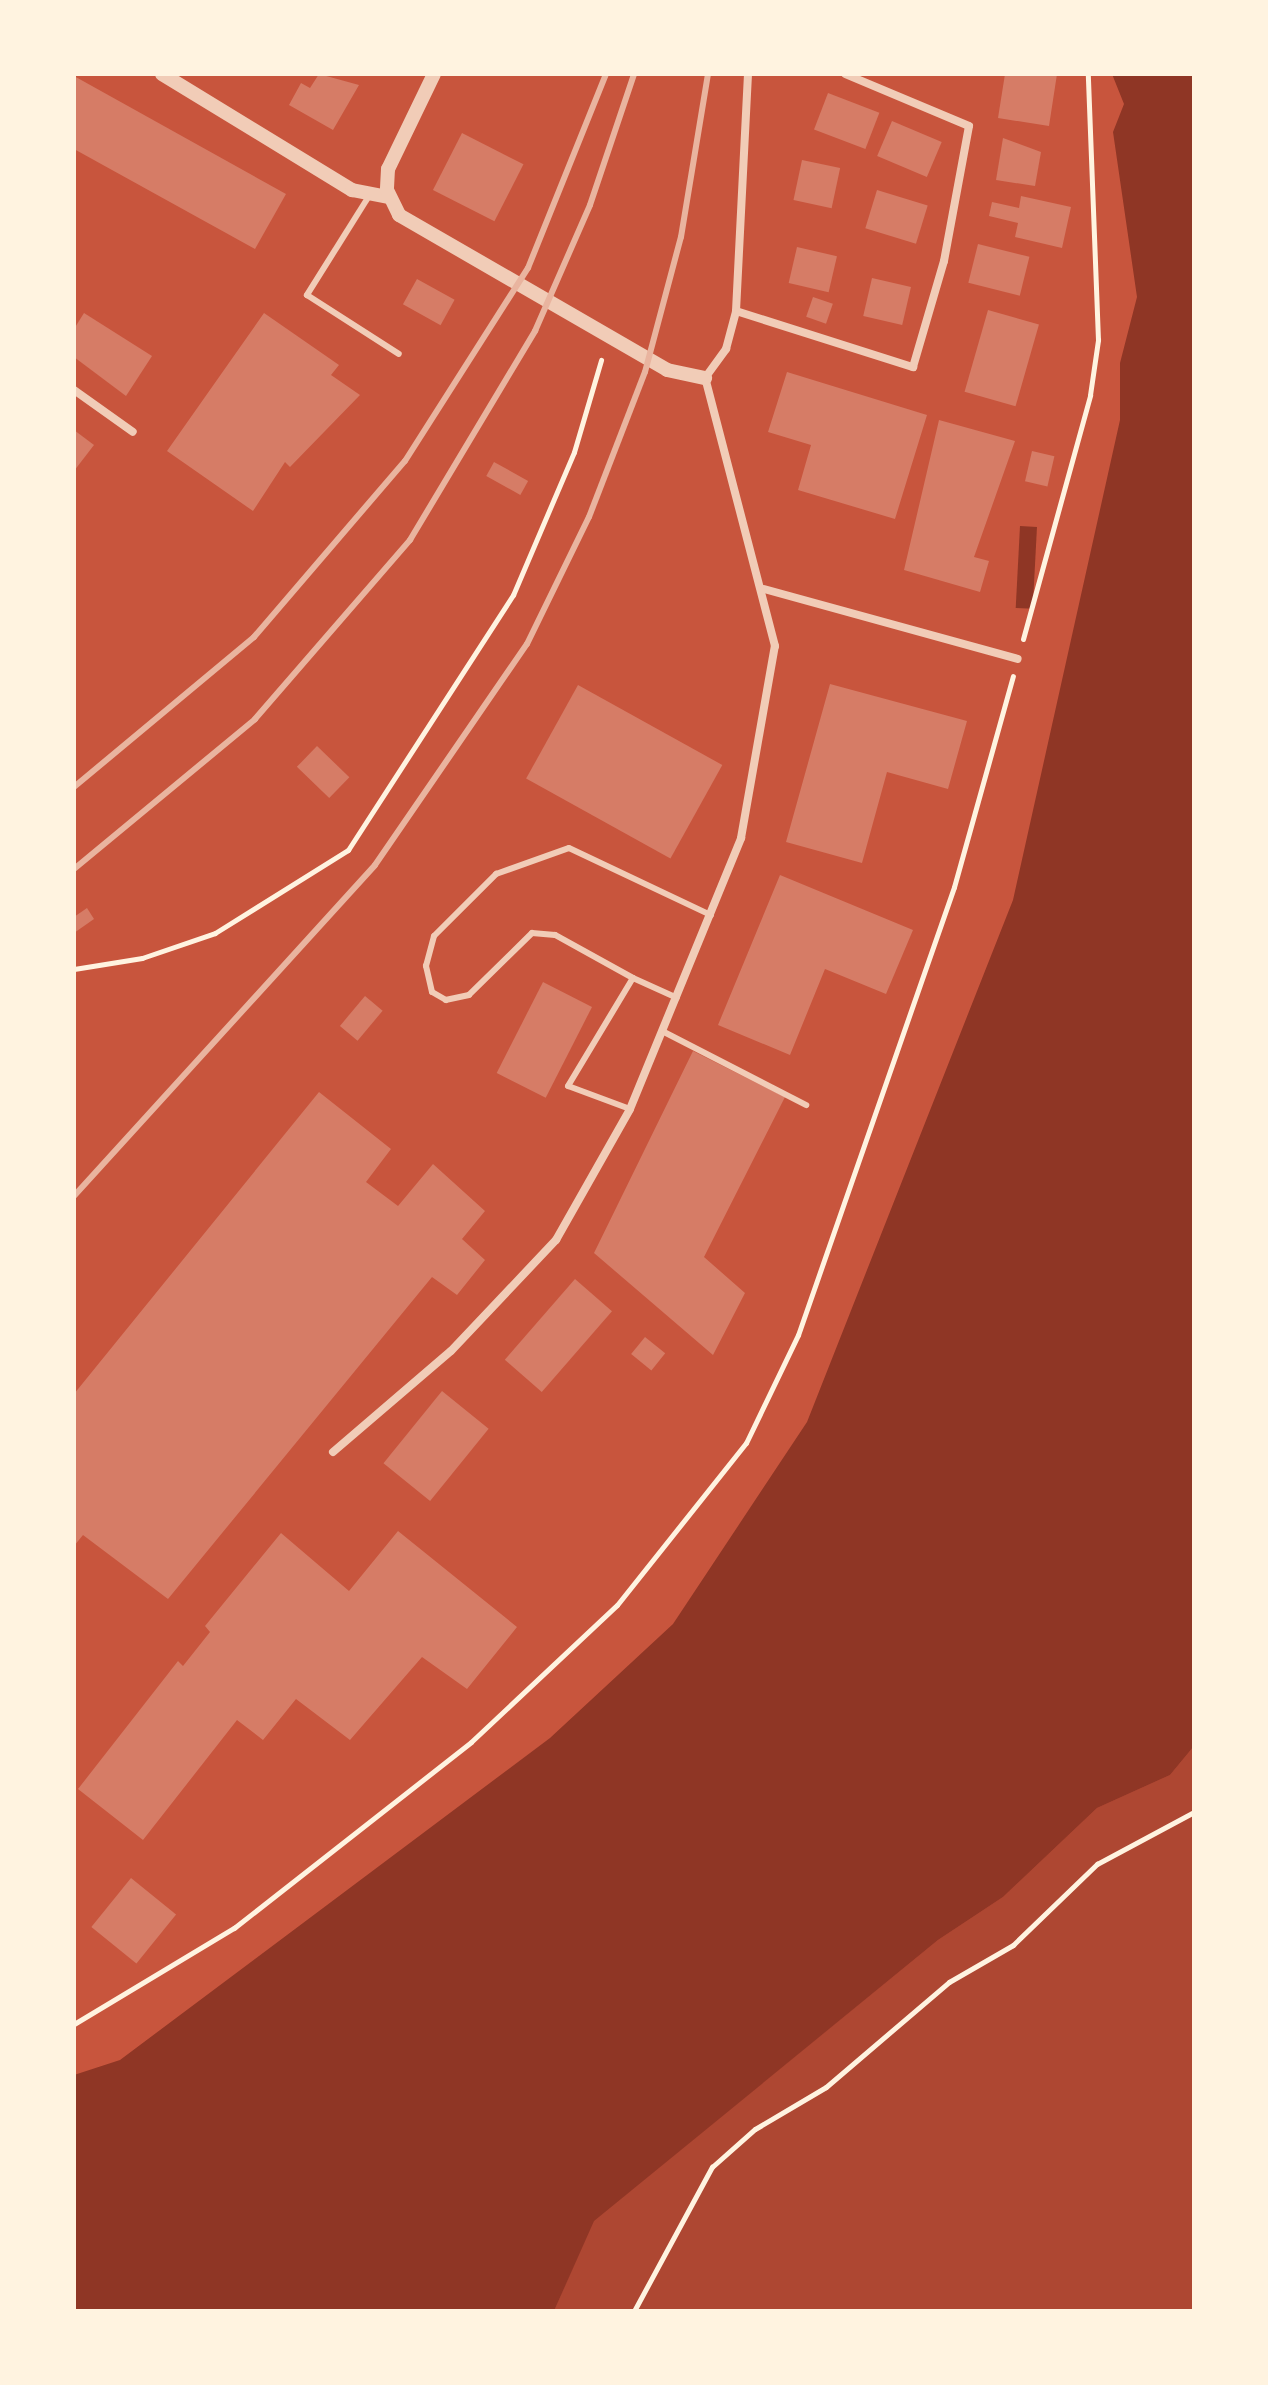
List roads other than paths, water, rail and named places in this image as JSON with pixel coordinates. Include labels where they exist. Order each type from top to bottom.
[{"type":"street","points":[[162,74],[369,196],[389,197]]},
{"type":"street","points":[[434,74],[388,169],[389,197],[411,226],[667,370],[705,378]]},
{"type":"street","points":[[705,378],[726,349],[736,311],[748,74]]},
{"type":"street","points":[[736,311],[913,367],[944,261],[969,126],[845,74]]},
{"type":"street","points":[[333,1452],[451,1351],[556,1240],[630,1109],[741,838],[774,677],[764,589],[705,378]]},
{"type":"street","points":[[74,390],[133,432]]},
{"type":"street","points":[[764,589],[1018,659]]},
{"type":"lane","points":[[369,196],[307,295],[399,354]]},
{"type":"lane","points":[[678,998],[633,978],[555,935],[532,933],[469,995],[446,1000],[432,992],[426,966],[434,936],[496,874],[569,848],[711,915]]},
{"type":"lane","points":[[630,1109],[568,1086],[633,978]]},
{"type":"lane","points":[[664,1032],[806,1105]]},
{"type":"railway","points":[[74,787],[254,637],[405,461],[528,268],[606,74]]},
{"type":"railway","points":[[74,869],[255,719],[410,540],[535,331],[590,205],[634,74]]},
{"type":"railway","points":[[74,1196],[375,865],[527,644],[589,517],[645,372],[681,237],[708,74]]}]
